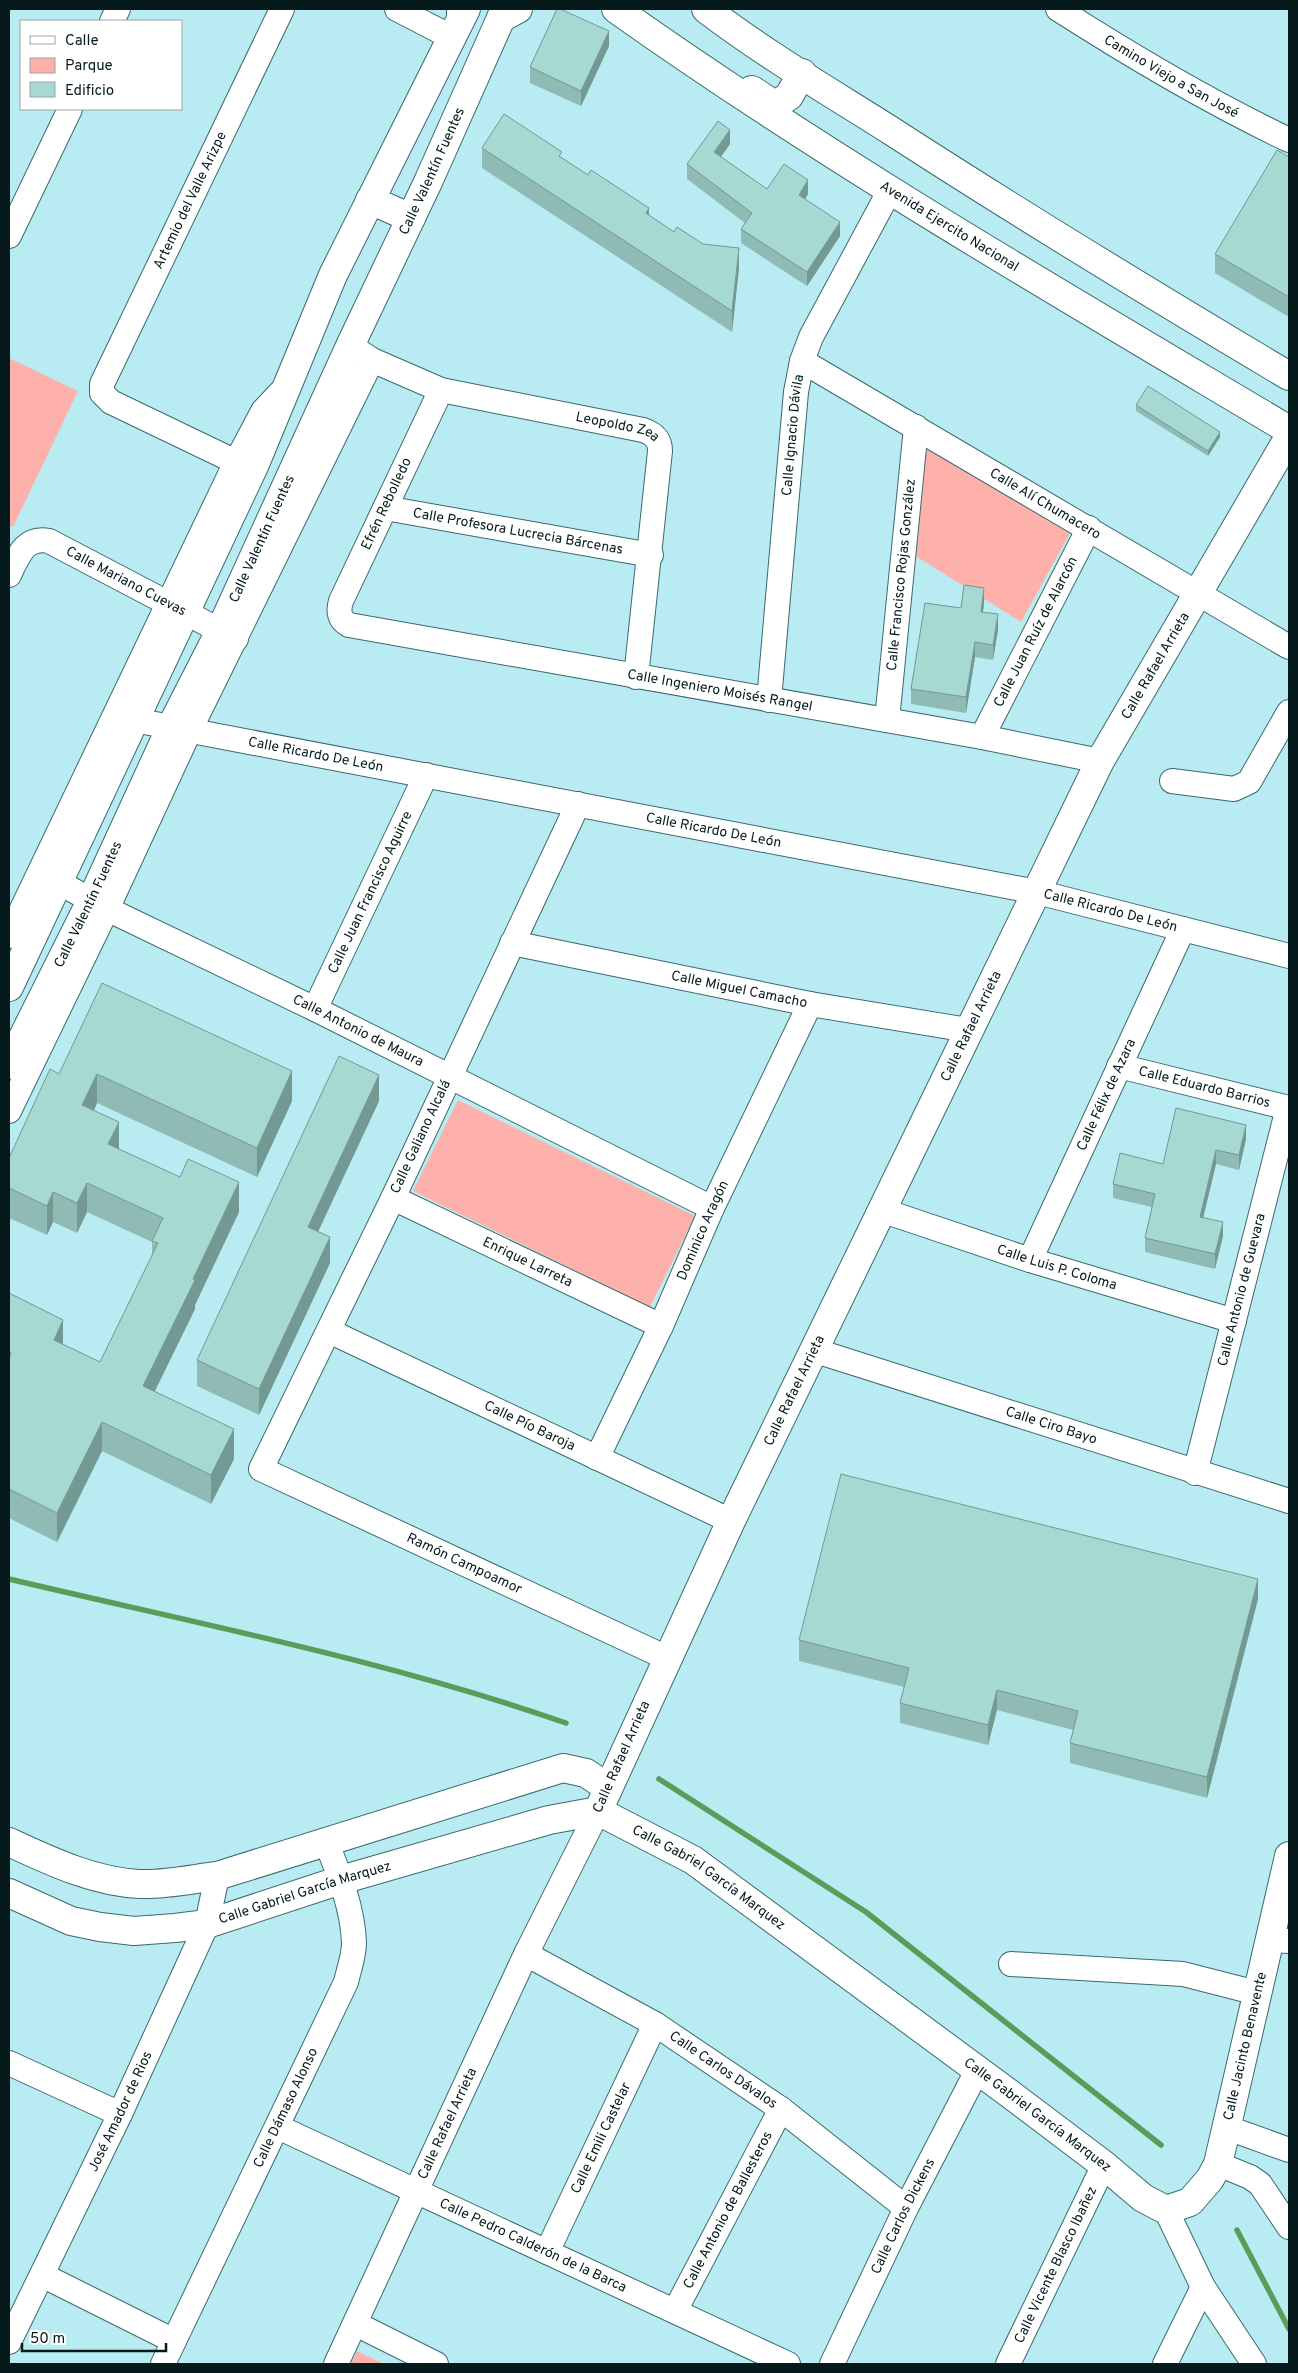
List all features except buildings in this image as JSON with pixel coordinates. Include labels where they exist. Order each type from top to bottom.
[{"type":"main road","name":"Avenida Ejercito Nacional","points":[[616,9],[679,54],[890,190],[1289,430]]},
{"type":"main road","points":[[706,9],[802,74],[1146,292],[1289,376]]},
{"type":"main road","name":"Calle Valentín Fuentes","points":[[9,1065],[99,905],[180,729],[228,635],[361,353],[411,218],[508,12]]},
{"type":"main road","points":[[9,987],[134,720],[176,607],[255,464],[333,275],[460,18]]},
{"type":"main road","points":[[679,54],[713,66],[774,103],[779,103],[789,96],[802,74]]},
{"type":"main road","points":[[370,200],[411,218]]},
{"type":"main road","name":"Calle Rafael Arrieta","points":[[602,1799],[813,1350],[1100,761],[1289,437]]},
{"type":"main road","name":"Calle Gabriel García Marquez","points":[[9,1842],[50,1861],[111,1881],[140,1884],[172,1882],[217,1876],[563,1768],[586,1773],[602,1799],[693,1860],[978,2069],[1104,2165],[1143,2198],[1166,2210]]},
{"type":"main road","name":"Calle Gabriel García Marquez","points":[[9,1893],[71,1921],[100,1927],[134,1931],[207,1924],[341,1880],[549,1820],[602,1799]]},
{"type":"main road","name":"Calle Jacinto Benavente","points":[[1166,2210],[1190,2202],[1210,2180],[1218,2164],[1228,2128],[1257,1993],[1279,1941],[1289,1856]]},
{"type":"street","name":"Artemio del Valle Arizpe","points":[[236,462],[111,402],[102,393],[103,378],[282,9]]},
{"type":"street","points":[[397,9],[460,18]]},
{"type":"street","name":"Camino Viejo a San José","points":[[1058,9],[1129,54],[1227,111],[1289,140]]},
{"type":"street","points":[[9,236],[70,110]]},
{"type":"street","name":"Calle Ignacio Dávila","points":[[769,700],[796,392],[802,361],[811,337],[890,190]]},
{"type":"street","name":"Leopoldo Zea","points":[[361,353],[441,390],[651,433],[658,440],[660,451],[636,677]]},
{"type":"street","name":"Calle Alí Chumacero","points":[[802,361],[1289,647]]},
{"type":"street","points":[[9,936],[176,607],[236,462],[263,411],[289,384]]},
{"type":"street","name":"Efrén Rebolledo","points":[[341,619],[339,607],[341,601],[441,390]]},
{"type":"street","name":"Calle Francisco Rojas González","points":[[887,720],[916,427]]},
{"type":"street","name":"Calle Profesora Lucrecia Bárcenas","points":[[385,508],[650,555]]},
{"type":"street","name":"Calle Juan Ruíz de Alarcón","points":[[982,737],[1089,528]]},
{"type":"street","name":"Calle Mariano Cuevas","points":[[9,575],[19,553],[30,542],[50,541],[228,635]]},
{"type":"street","name":"Calle Ingeniero Moisés Rangel","points":[[341,619],[352,626],[982,737],[1100,761]]},
{"type":"street","points":[[1172,781],[1234,789],[1249,782],[1289,712]]},
{"type":"street","name":"Calle Ricardo De León","points":[[134,720],[1037,892],[1289,956]]},
{"type":"street","name":"Calle Juan Francisco Aguirre","points":[[315,1009],[426,775]]},
{"type":"street","name":"Calle Galiano Alcalá","points":[[261,1469],[393,1198],[578,804]]},
{"type":"street","name":"Calle Antonio de Maura","points":[[58,882],[99,905],[315,1009],[712,1208]]},
{"type":"street","points":[[9,1111],[99,905]]},
{"type":"street","name":"Calle Félix de Azara","points":[[1030,1260],[1183,929]]},
{"type":"street","name":"Calle Miguel Camacho","points":[[512,943],[810,1004],[968,1030]]},
{"type":"street","name":"Dominico Aragón","points":[[597,1458],[661,1326],[712,1208],[810,1004]]},
{"type":"street","name":"Calle Eduardo Barrios","points":[[1119,1066],[1289,1108]]},
{"type":"street","name":"Calle Antonio de Guevara","points":[[1195,1473],[1289,1108]]},
{"type":"street","name":"Enrique Larreta","points":[[393,1198],[661,1326]]},
{"type":"street","name":"Calle Luis P. Coloma","points":[[881,1210],[1030,1260],[1234,1321]]},
{"type":"street","name":"Calle Pío Baroja","points":[[329,1331],[731,1521]]},
{"type":"street","name":"Calle Ciro Bayo","points":[[813,1350],[1195,1473],[1289,1501]]},
{"type":"street","name":"Ramón Campoamor","points":[[261,1469],[667,1658]]},
{"type":"street","name":"Calle Rafael Arrieta","points":[[336,2364],[526,1954],[602,1799]]},
{"type":"street","name":"Calle Dámaso Alonso","points":[[163,2364],[346,1982],[351,1962],[353,1932],[341,1880],[326,1842]]},
{"type":"street","name":"José Amador de Rios","points":[[9,2342],[120,2114],[207,1924],[217,1876]]},
{"type":"street","name":"Calle Carlos Dávalos","points":[[526,1954],[655,2024],[782,2109],[906,2208]]},
{"type":"street","points":[[1011,1964],[1183,1974],[1257,1993]]},
{"type":"street","name":"Calle Emili Castelar","points":[[547,2252],[655,2024]]},
{"type":"street","points":[[9,2063],[120,2114]]},
{"type":"street","name":"Calle Carlos Dickens","points":[[832,2364],[906,2208],[978,2069]]},
{"type":"street","name":"Calle Antonio de Ballesteros","points":[[675,2311],[782,2109]]},
{"type":"street","name":"Calle Pedro Calderón de la Barca","points":[[278,2127],[788,2364]]},
{"type":"street","points":[[1228,2128],[1289,2150]]},
{"type":"street","points":[[1218,2164],[1250,2177],[1260,2184],[1289,2227]]},
{"type":"street","name":"Calle Vicente Blasco Ibañez","points":[[1008,2364],[1104,2165]]},
{"type":"street","points":[[1166,2210],[1203,2287],[1254,2364]]},
{"type":"street","points":[[42,2275],[174,2341]]},
{"type":"street","points":[[1165,2364],[1203,2287]]},
{"type":"street","points":[[356,2324],[436,2364]]},
{"type":"green space","points":[[9,358],[78,391],[13,527],[9,525]]},
{"type":"green space","points":[[926,450],[936,453],[1070,533],[1021,622],[914,555]]},
{"type":"green space","points":[[458,1100],[695,1216],[650,1307],[413,1191]]},
{"type":"green space","points":[[357,2351],[384,2364],[351,2364]]},
{"type":"waterway","points":[[9,1579],[359,1661],[429,1680],[566,1723]]},
{"type":"waterway","points":[[659,1779],[866,1912],[1161,2145]]},
{"type":"waterway","points":[[1237,2230],[1289,2329]]}]
